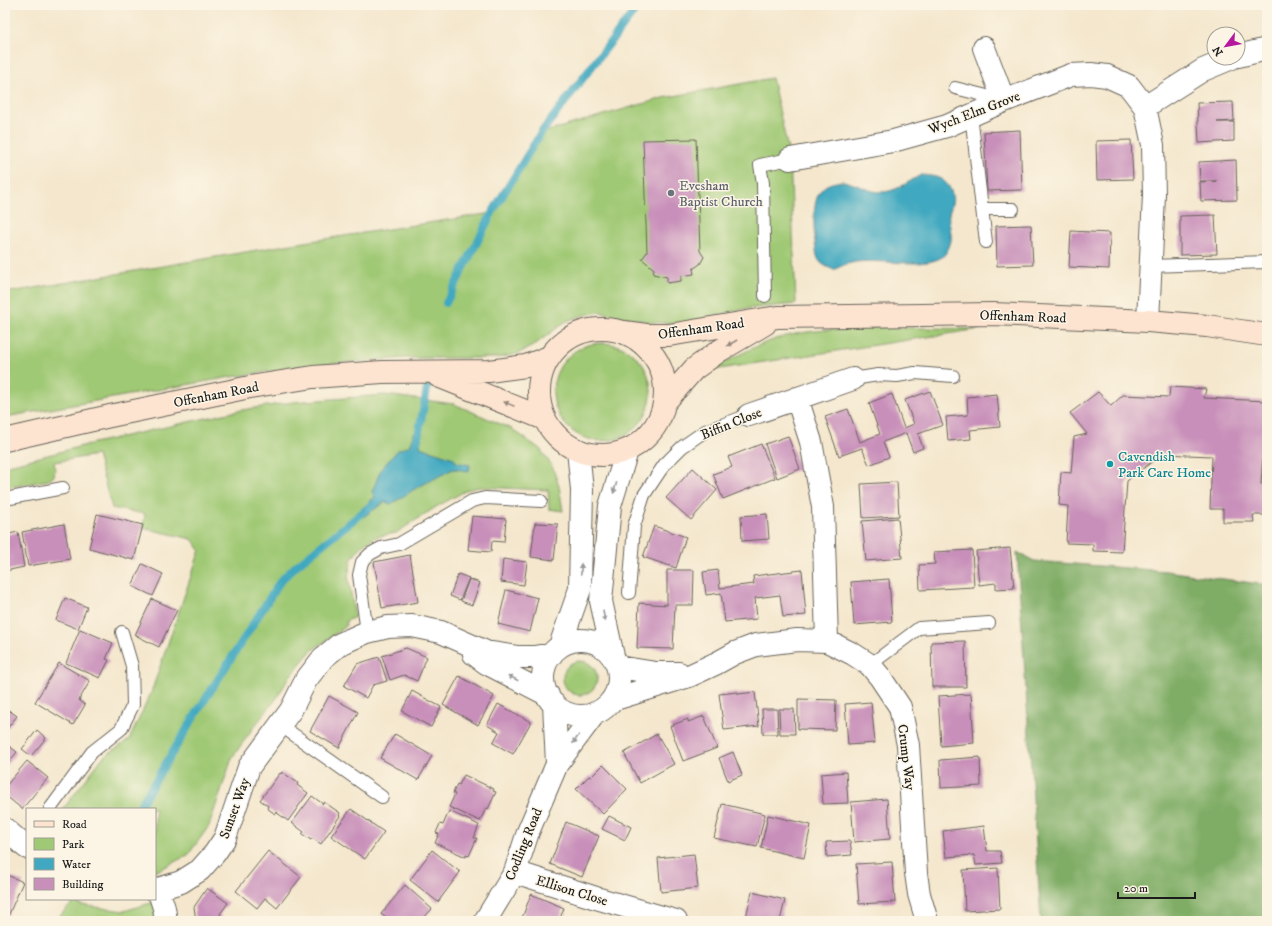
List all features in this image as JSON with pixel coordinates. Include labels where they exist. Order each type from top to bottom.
[{"type":"main road","name":"Offenham Road","points":[[624,332],[646,335],[669,335],[778,317],[993,314],[1148,321],[1207,326],[1267,335]]},
{"type":"main road","name":"Offenham Road","points":[[665,402],[694,369],[719,351],[778,317]]},
{"type":"main road","points":[[603,328],[624,332],[643,343],[657,359],[665,380],[665,402],[661,417],[652,431],[641,443],[627,450],[610,455],[594,455],[578,450],[564,443],[553,432],[545,419],[539,398],[540,377],[549,357],[563,341],[582,331],[603,328]]},
{"type":"main road","name":"Offenham Road","points":[[5,440],[110,416],[250,387],[313,377],[382,372],[496,370],[526,366],[549,357]]},
{"type":"main road","name":"Offenham Road","points":[[430,372],[545,419]]},
{"type":"street","points":[[984,48],[1004,101]]},
{"type":"street","points":[[1246,54],[1267,49]]},
{"type":"street","points":[[1145,107],[1204,70],[1213,66]]},
{"type":"street","name":"Wych Elm Grove","points":[[790,159],[893,141],[947,126],[1004,101],[1071,75],[1091,74],[1107,76],[1129,86],[1145,107],[1153,145],[1154,195],[1148,321]]},
{"type":"street","name":"Biffin Close","points":[[749,415],[853,379]]},
{"type":"street","points":[[797,398],[811,442],[823,507],[826,641]]},
{"type":"street","points":[[578,450],[582,490],[580,588],[556,650],[546,663],[544,685],[551,700],[563,711],[573,715],[584,716],[595,713],[604,708],[612,700],[617,690],[619,678],[601,601],[610,506],[627,450]]},
{"type":"street","name":"Sunset Way","points":[[157,890],[181,882],[188,878],[200,870],[216,853],[224,838],[249,767],[291,710],[306,680],[324,658],[340,644],[367,632],[388,627],[412,626],[441,632],[486,652],[518,657],[534,657],[556,650]]},
{"type":"street","name":"Sunset Way","points":[[452,637],[486,663],[551,700]]},
{"type":"street","points":[[556,650],[571,642],[583,640],[594,642],[604,648],[615,662]]},
{"type":"street","name":"Crump Way","points":[[612,700],[689,676],[735,653],[756,645],[797,640],[826,641],[853,654],[870,665],[900,707],[902,715],[908,745],[916,874],[919,894],[927,921]]},
{"type":"street","name":"Crump Way","points":[[615,662],[656,674],[698,672]]},
{"type":"street","name":"Codling Road","points":[[551,700],[557,764]]},
{"type":"street","name":"Codling Road","points":[[485,921],[515,872],[528,832],[557,764],[595,713]]},
{"type":"street","points":[[5,829],[26,844]]},
{"type":"street","name":"Ellison Close","points":[[515,872],[596,898],[676,921]]},
{"type":"street","points":[[157,890],[164,908],[166,921]]},
{"type":"lane","points":[[955,88],[1004,101]]},
{"type":"lane","points":[[971,115],[986,242]]},
{"type":"lane","points":[[765,296],[763,183],[760,165],[790,159]]},
{"type":"lane","points":[[982,209],[1013,209]]},
{"type":"lane","points":[[1151,266],[1267,262]]},
{"type":"lane","name":"Biffin Close","points":[[853,379],[878,374],[897,376],[915,373],[953,376]]},
{"type":"lane","name":"Biffin Close","points":[[629,593],[634,526],[644,495],[664,465],[682,447],[705,431],[749,415]]},
{"type":"lane","points":[[5,499],[63,488]]},
{"type":"lane","points":[[367,632],[359,575],[362,562],[370,554],[380,548],[400,544],[472,501],[485,498],[541,501]]},
{"type":"lane","points":[[870,665],[919,628],[989,623]]},
{"type":"lane","points":[[51,808],[92,752],[121,729],[134,705],[132,666],[122,632]]},
{"type":"lane","points":[[280,725],[382,797]]},
{"type":"green space","points":[[772,78],[790,159],[796,304],[743,309],[682,324],[649,322],[599,312],[580,316],[565,322],[533,346],[517,354],[497,358],[406,358],[325,364],[231,377],[5,417],[5,293],[292,244],[492,213],[541,133],[663,98]]},
{"type":"green space","points":[[869,327],[980,329],[712,370],[746,351],[782,337],[816,331]]},
{"type":"green space","points":[[602,343],[621,347],[637,357],[647,373],[651,392],[647,411],[637,427],[621,437],[602,441],[583,437],[567,427],[557,411],[553,392],[557,373],[567,357],[583,347]]},
{"type":"green space","points":[[385,395],[454,404],[512,429],[540,449],[552,466],[559,486],[563,511],[549,509],[548,490],[479,487],[467,490],[436,507],[396,533],[376,537],[362,546],[352,558],[348,576],[355,617],[346,621],[346,626],[311,651],[290,676],[276,699],[253,728],[232,758],[209,826],[188,855],[156,871],[156,808],[64,808],[103,757],[129,740],[151,693],[200,550],[192,539],[143,528],[145,514],[112,508],[97,455],[54,462],[54,476],[49,480],[5,488],[5,466],[94,443],[242,410],[293,402]]},
{"type":"green space","points":[[1017,552],[1034,561],[1166,571],[1267,585],[1267,921],[1041,921]]},
{"type":"green space","points":[[580,661],[592,666],[597,678],[592,690],[580,695],[568,690],[563,678],[568,666]]},
{"type":"green space","points":[[161,900],[166,921],[54,921],[74,902],[81,905],[124,911]]},
{"type":"water","points":[[921,175],[943,180],[949,186],[952,194],[953,201],[949,214],[951,240],[946,253],[943,256],[933,261],[923,263],[873,261],[851,263],[834,270],[821,263],[817,257],[814,213],[817,198],[825,186],[844,181],[872,191],[885,192],[896,189]]},
{"type":"water","points":[[414,433],[422,433],[420,447],[454,458],[456,462],[470,465],[469,471],[453,469],[418,487],[391,504],[385,502],[363,517],[359,511],[375,497],[372,492],[381,469],[398,450],[409,446]]},
{"type":"building","points":[[1233,102],[1234,121],[1217,122],[1234,122],[1234,141],[1199,143],[1197,103]]},
{"type":"building","points":[[1020,130],[1022,190],[987,191],[984,132]]},
{"type":"building","name":"Evesham Baptist Church","points":[[696,139],[700,251],[704,257],[700,264],[693,269],[694,274],[681,276],[681,281],[667,283],[667,277],[653,274],[654,269],[642,259],[647,252],[643,140]]},
{"type":"building","points":[[1131,140],[1133,179],[1097,180],[1096,141]]},
{"type":"building","points":[[1236,160],[1237,200],[1201,201],[1200,182],[1217,181],[1200,181],[1199,162]]},
{"type":"building","points":[[1215,215],[1217,254],[1180,255],[1180,216]]},
{"type":"building","points":[[1031,225],[1033,265],[997,266],[996,226]]},
{"type":"building","points":[[1071,231],[1110,233],[1109,269],[1069,267]]},
{"type":"building","name":"Cavendish Park Care Home","points":[[1170,387],[1206,389],[1204,398],[1267,401],[1267,454],[1263,454],[1261,484],[1266,485],[1264,515],[1253,515],[1254,522],[1223,522],[1223,509],[1210,509],[1212,456],[1162,454],[1127,481],[1122,552],[1093,551],[1093,544],[1066,543],[1068,506],[1059,505],[1061,472],[1071,473],[1074,437],[1087,434],[1070,413],[1098,392],[1111,406],[1123,395],[1169,397]]},
{"type":"building","points":[[930,391],[943,425],[918,434],[923,448],[913,452],[906,433],[883,442],[889,457],[869,465],[862,448],[839,456],[825,417],[848,409],[860,442],[880,434],[869,403],[892,394],[904,428],[914,424],[905,400]]},
{"type":"building","points":[[997,394],[1000,427],[970,430],[971,439],[948,441],[946,417],[968,415],[967,397]]},
{"type":"building","points":[[788,436],[800,469],[777,478],[765,444]]},
{"type":"building","points":[[761,444],[775,478],[723,499],[713,474],[732,467],[728,457]]},
{"type":"building","points":[[693,468],[717,490],[691,520],[666,498]]},
{"type":"building","points":[[897,482],[899,516],[863,518],[861,484]]},
{"type":"building","points":[[97,514],[143,525],[134,560],[89,548]]},
{"type":"building","points":[[767,514],[769,539],[742,541],[741,516]]},
{"type":"building","points":[[472,516],[506,519],[504,542],[492,541],[491,552],[468,550]]},
{"type":"building","points":[[898,518],[902,558],[866,561],[862,521]]},
{"type":"building","points":[[535,523],[558,524],[554,560],[531,557]]},
{"type":"building","points":[[64,524],[70,559],[28,566],[22,532]]},
{"type":"building","points":[[654,526],[686,537],[676,568],[643,557]]},
{"type":"building","points":[[18,532],[24,567],[5,571],[5,535]]},
{"type":"building","points":[[1010,548],[1014,588],[996,589],[996,583],[979,585],[976,551]]},
{"type":"building","points":[[972,550],[974,587],[920,590],[919,565],[935,564],[934,552]]},
{"type":"building","points":[[410,555],[418,602],[382,608],[374,562]]},
{"type":"building","points":[[503,559],[527,562],[524,585],[501,582]]},
{"type":"building","points":[[142,564],[163,574],[153,596],[132,586]]},
{"type":"building","points":[[667,570],[694,570],[693,605],[675,605],[673,649],[637,648],[639,603],[667,605]]},
{"type":"building","points":[[718,570],[720,588],[754,584],[753,576],[802,570],[806,615],[783,617],[780,595],[755,598],[757,619],[725,622],[721,593],[706,595],[703,572]]},
{"type":"building","points":[[458,574],[469,578],[460,600],[450,596]]},
{"type":"building","points":[[469,579],[480,583],[472,605],[461,601]]},
{"type":"building","points":[[889,579],[892,622],[854,625],[851,582]]},
{"type":"building","points":[[506,590],[538,598],[530,632],[498,624]]},
{"type":"building","points":[[65,598],[87,607],[78,629],[56,620]]},
{"type":"building","points":[[152,599],[177,610],[159,647],[135,635]]},
{"type":"building","points":[[80,629],[113,643],[106,659],[109,660],[100,678],[66,663]]},
{"type":"building","points":[[965,641],[966,687],[932,687],[931,642]]},
{"type":"building","points":[[406,648],[427,657],[417,681],[404,675],[390,680],[382,656]]},
{"type":"building","points":[[379,657],[387,681],[373,685],[366,698],[344,686],[357,664]]},
{"type":"building","points":[[59,663],[90,681],[79,700],[85,705],[73,725],[35,702]]},
{"type":"building","points":[[459,676],[494,696],[478,725],[443,705]]},
{"type":"building","points":[[412,691],[441,707],[431,727],[402,711]]},
{"type":"building","points":[[738,692],[738,694],[755,692],[759,726],[724,730],[719,694]]},
{"type":"building","points":[[971,694],[974,743],[941,746],[938,696]]},
{"type":"building","points":[[329,696],[358,712],[339,748],[310,731]]},
{"type":"building","points":[[798,699],[836,700],[835,730],[798,729]]},
{"type":"building","points":[[871,702],[875,743],[848,745],[845,704]]},
{"type":"building","points":[[498,704],[531,722],[513,754],[493,743],[499,732],[487,725]]},
{"type":"building","points":[[7,709],[17,716],[5,731],[5,712]]},
{"type":"building","points":[[762,709],[777,709],[778,734],[763,734]]},
{"type":"building","points":[[779,709],[794,709],[795,734],[780,734]]},
{"type":"building","points":[[704,716],[717,748],[683,761],[670,726],[688,719],[688,722]]},
{"type":"building","points":[[37,730],[46,738],[31,756],[22,749]]},
{"type":"building","points":[[395,734],[432,756],[418,780],[380,758]]},
{"type":"building","points":[[657,734],[674,764],[640,783],[624,753]]},
{"type":"building","points":[[5,743],[17,752],[5,767]]},
{"type":"building","points":[[733,752],[742,775],[728,781],[719,758]]},
{"type":"building","points":[[980,757],[981,786],[941,788],[940,760]]},
{"type":"building","points":[[27,761],[48,778],[22,809],[5,795],[5,787]]},
{"type":"building","points":[[603,765],[627,789],[603,814],[576,789]]},
{"type":"building","points":[[282,772],[298,783],[297,785],[308,793],[288,821],[276,812],[275,814],[267,808],[268,806],[260,800]]},
{"type":"building","points":[[846,772],[848,803],[823,804],[821,774]]},
{"type":"building","points":[[464,775],[494,789],[493,791],[496,792],[488,809],[486,808],[480,821],[449,807],[455,794],[453,793],[457,784],[459,785]]},
{"type":"building","points":[[312,796],[340,813],[340,816],[321,844],[302,834],[304,832],[292,823]]},
{"type":"building","points":[[887,799],[890,839],[854,842],[851,802]]},
{"type":"building","points":[[722,804],[765,814],[757,847],[714,838]]},
{"type":"building","points":[[351,809],[384,832],[365,859],[331,836]]},
{"type":"building","points":[[449,811],[479,825],[474,838],[477,838],[469,856],[466,855],[466,857],[435,843],[439,834],[436,833],[440,824],[443,825]]},
{"type":"building","points":[[768,815],[811,825],[804,858],[761,848]]},
{"type":"building","points":[[609,816],[631,827],[625,840],[602,829]]},
{"type":"building","points":[[566,822],[599,836],[582,877],[550,864]]},
{"type":"building","points":[[984,826],[987,851],[1000,851],[1002,863],[976,865],[974,855],[946,857],[943,831]]},
{"type":"building","points":[[850,841],[852,855],[827,857],[826,842]]},
{"type":"building","points":[[432,850],[460,872],[438,902],[410,880]]},
{"type":"building","points":[[268,851],[301,877],[277,908],[265,898],[257,908],[236,891]]},
{"type":"building","points":[[694,854],[698,888],[661,892],[658,858]]},
{"type":"building","points":[[892,862],[895,902],[859,904],[856,864]]},
{"type":"building","points":[[998,868],[1000,909],[965,911],[963,870]]},
{"type":"building","points":[[5,874],[23,882],[6,921],[5,921]]},
{"type":"building","points":[[405,885],[432,909],[421,921],[390,921],[381,914]]},
{"type":"building","points":[[207,888],[228,903],[220,914],[221,921],[196,921],[194,907]]},
{"type":"building","points":[[752,892],[785,900],[780,921],[745,921]]},
{"type":"building","points":[[531,894],[564,908],[559,921],[521,921]]},
{"type":"waterway","points":[[446,303],[492,213],[541,133],[639,5]]},
{"type":"waterway","points":[[417,442],[430,373]]},
{"type":"waterway","points":[[139,808],[281,580],[297,565],[368,508]]},
{"type":"place","name":"Evesham Baptist Church","points":[[671,193]]},
{"type":"place","name":"Cavendish Park Care Home","points":[[1110,464]]}]
